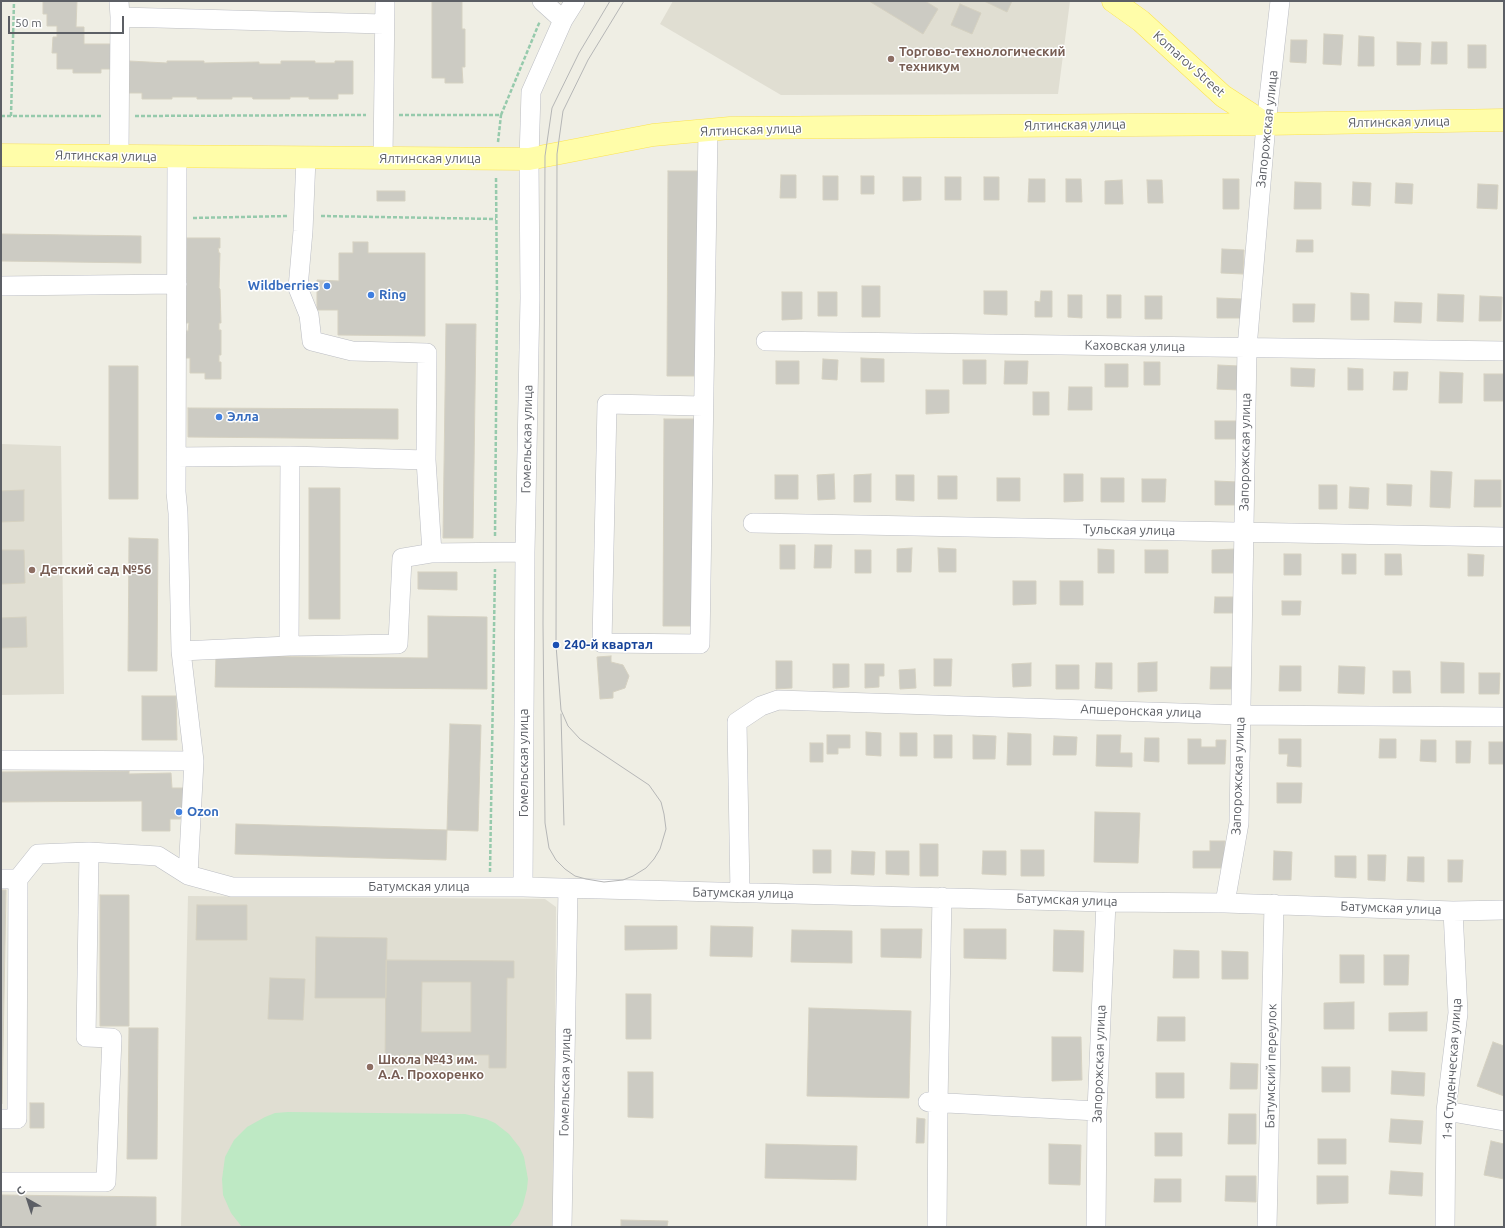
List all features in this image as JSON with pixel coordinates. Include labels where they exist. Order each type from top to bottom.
[{"type":"main road","name":"Komarov Street","points":[[1113,1],[1141,21],[1223,96],[1266,124]]},
{"type":"main road","name":"Ялтинская улица","points":[[1,155],[529,159],[653,135],[746,128],[1266,124],[1504,120]]},
{"type":"street","points":[[383,158],[385,1]]},
{"type":"street","name":"Гомельская улица","points":[[523,887],[525,552],[530,298],[529,159],[531,92],[563,20],[575,1]]},
{"type":"street","name":"Запорожская улица","points":[[1225,903],[1239,823],[1247,348],[1266,124],[1280,1]]},
{"type":"street","points":[[545,3],[563,20]]},
{"type":"street","points":[[119,156],[118,116],[120,9],[384,24]]},
{"type":"street","points":[[703,406],[607,404],[602,643],[700,644],[708,130]]},
{"type":"street","points":[[177,156],[176,492],[178,513],[181,651],[194,761],[188,875]]},
{"type":"street","points":[[306,158],[304,216],[298,288],[309,315],[312,340],[352,351],[427,353],[426,460],[432,552]]},
{"type":"street","points":[[1,286],[177,284]]},
{"type":"street","name":"Каховская улица","points":[[766,341],[1504,351]]},
{"type":"street","points":[[176,457],[290,456],[426,460]]},
{"type":"street","points":[[290,456],[290,646]]},
{"type":"street","name":"Тульская улица","points":[[754,523],[1504,538]]},
{"type":"street","points":[[181,651],[290,646],[398,644],[402,558],[432,552],[525,552]]},
{"type":"street","name":"Апшеронская улица","points":[[740,893],[737,722],[761,706],[778,700],[1241,715],[1504,717]]},
{"type":"street","points":[[1,760],[194,761]]},
{"type":"street","points":[[1,1182],[106,1182],[112,1038],[86,1037],[89,852]]},
{"type":"street","name":"Батумская улица","points":[[10,879],[38,854],[89,852],[158,856],[188,875],[232,887],[523,887],[1106,902],[1274,904],[1453,911],[1504,910]]},
{"type":"street","points":[[1,1119],[17,1119],[10,879]]},
{"type":"street","name":"Гомельская улица","points":[[562,1227],[568,889]]},
{"type":"street","points":[[937,1227],[933,1103],[942,897]]},
{"type":"street","name":"Запорожская улица","points":[[1096,1227],[1097,1111],[1106,902]]},
{"type":"street","name":"Батумский переулок","points":[[1267,1227],[1274,904]]},
{"type":"street","name":"1-я Студенческая улица","points":[[1445,1227],[1446,1111],[1458,1013],[1453,911]]},
{"type":"street","points":[[933,1103],[1097,1111]]},
{"type":"street","points":[[1446,1111],[1504,1121]]},
{"type":"path","points":[[12,116],[14,1]]},
{"type":"path","points":[[490,887],[497,306],[495,159],[501,115],[545,3]]},
{"type":"path","points":[[1,116],[501,115]]},
{"type":"path","points":[[177,218],[304,216],[496,219]]},
{"type":"shaded area","name":"Торгово-технологический техникум","points":[[673,1],[1070,1],[1058,94],[781,95],[660,24]]},
{"type":"shaded area","name":"Детский сад №56","points":[[1,444],[61,446],[64,694],[1,695]]},
{"type":"shaded area","name":"Школа №43 им. А.А. Прохоренко","points":[[188,896],[545,899],[556,907],[554,1227],[181,1227]]},
{"type":"green space","points":[[275,1113],[465,1114],[486,1119],[495,1123],[509,1134],[520,1148],[524,1157],[528,1179],[523,1205],[518,1216],[509,1227],[242,1227],[231,1213],[223,1195],[222,1179],[225,1157],[234,1140],[247,1127]]},
{"type":"building","points":[[43,1],[77,1],[76,27],[84,27],[84,44],[113,44],[113,69],[101,69],[101,73],[73,73],[73,69],[57,69],[57,53],[52,53],[53,37],[57,37],[57,26],[47,26],[47,14],[43,14]]},
{"type":"building","points":[[432,1],[462,1],[462,29],[465,29],[465,67],[462,67],[463,83],[445,83],[445,78],[432,78]]},
{"type":"building","points":[[869,1],[925,1],[938,9],[923,34]]},
{"type":"building","points":[[984,1],[1012,1],[1007,12]]},
{"type":"building","points":[[960,4],[981,13],[972,34],[951,25]]},
{"type":"building","points":[[1324,34],[1343,35],[1341,65],[1323,64]]},
{"type":"building","points":[[1359,36],[1374,37],[1374,66],[1358,66]]},
{"type":"building","points":[[1291,40],[1307,40],[1306,63],[1290,62]]},
{"type":"building","points":[[1397,42],[1421,43],[1420,65],[1397,65]]},
{"type":"building","points":[[1432,42],[1447,42],[1447,64],[1431,64]]},
{"type":"building","points":[[1468,45],[1486,45],[1486,68],[1468,68]]},
{"type":"building","points":[[129,61],[167,63],[167,61],[204,61],[204,63],[259,62],[259,64],[281,64],[281,61],[315,61],[315,63],[335,63],[335,61],[353,61],[353,94],[338,94],[338,99],[309,99],[309,97],[290,97],[290,99],[253,99],[252,97],[232,97],[232,99],[197,99],[197,97],[172,97],[172,99],[142,99],[142,93],[129,93]]},
{"type":"building","points":[[668,171],[699,171],[699,376],[667,376]]},
{"type":"building","points":[[781,175],[796,175],[796,198],[780,198]]},
{"type":"building","points":[[823,176],[838,176],[838,200],[823,200]]},
{"type":"building","points":[[861,176],[874,176],[874,194],[861,194]]},
{"type":"building","points":[[903,177],[921,177],[921,200],[903,201]]},
{"type":"building","points":[[945,177],[961,177],[961,200],[945,200]]},
{"type":"building","points":[[984,177],[999,177],[999,200],[984,200]]},
{"type":"building","points":[[1029,179],[1045,179],[1045,202],[1028,202]]},
{"type":"building","points":[[1066,179],[1081,179],[1082,202],[1066,202]]},
{"type":"building","points":[[1223,179],[1239,179],[1239,209],[1223,209]]},
{"type":"building","points":[[1122,180],[1123,204],[1105,204],[1105,181]]},
{"type":"building","points":[[1147,180],[1162,180],[1163,203],[1148,203]]},
{"type":"building","points":[[1295,182],[1321,183],[1321,209],[1294,209]]},
{"type":"building","points":[[1353,182],[1371,183],[1370,206],[1352,205]]},
{"type":"building","points":[[1396,183],[1413,184],[1412,204],[1395,203]]},
{"type":"building","points":[[1478,184],[1498,185],[1497,209],[1477,208]]},
{"type":"building","points":[[377,191],[405,191],[405,201],[377,201]]},
{"type":"building","points":[[1,234],[141,236],[141,263],[1,261]]},
{"type":"building","points":[[186,238],[220,238],[220,248],[218,248],[220,253],[219,288],[221,323],[219,323],[219,330],[221,330],[221,355],[219,355],[219,362],[221,362],[221,379],[205,379],[205,373],[190,373],[190,358],[186,358],[186,331],[188,331],[189,323],[186,323]]},
{"type":"building","points":[[1297,240],[1313,240],[1313,252],[1296,252]]},
{"type":"building","name":"Ring","points":[[353,242],[368,242],[368,253],[425,253],[425,336],[338,335],[338,310],[317,310],[317,280],[339,281],[339,253],[353,253]]},
{"type":"building","points":[[1222,249],[1244,250],[1243,274],[1221,273]]},
{"type":"building","points":[[862,286],[880,286],[880,317],[862,317]]},
{"type":"building","points":[[984,291],[1007,291],[1007,315],[984,314]]},
{"type":"building","points":[[1041,291],[1052,291],[1052,317],[1035,317],[1035,301],[1040,302]]},
{"type":"building","points":[[782,292],[802,292],[802,319],[782,320]]},
{"type":"building","points":[[818,292],[837,292],[837,316],[818,316]]},
{"type":"building","points":[[1351,293],[1369,294],[1369,320],[1351,320]]},
{"type":"building","points":[[1438,294],[1464,295],[1463,322],[1437,321]]},
{"type":"building","points":[[1068,295],[1082,295],[1082,318],[1068,317]]},
{"type":"building","points":[[1107,295],[1121,295],[1121,318],[1107,318]]},
{"type":"building","points":[[1145,296],[1162,296],[1162,319],[1145,319]]},
{"type":"building","points":[[1480,296],[1502,297],[1501,321],[1479,321]]},
{"type":"building","points":[[1217,298],[1242,299],[1241,318],[1217,318]]},
{"type":"building","points":[[1395,302],[1422,303],[1421,323],[1394,322]]},
{"type":"building","points":[[1293,304],[1315,304],[1314,322],[1293,322]]},
{"type":"building","points":[[446,324],[476,324],[473,538],[443,538]]},
{"type":"building","points":[[861,358],[884,359],[884,382],[861,382]]},
{"type":"building","points":[[823,359],[838,360],[837,380],[822,379]]},
{"type":"building","points":[[963,360],[986,360],[986,384],[963,384]]},
{"type":"building","points":[[776,361],[799,361],[799,384],[776,384]]},
{"type":"building","points":[[1005,361],[1028,361],[1027,384],[1004,384]]},
{"type":"building","points":[[1144,362],[1160,362],[1160,385],[1144,385]]},
{"type":"building","points":[[1105,364],[1128,364],[1128,387],[1105,387]]},
{"type":"building","points":[[1218,365],[1239,366],[1238,390],[1217,389]]},
{"type":"building","points":[[109,366],[138,366],[138,499],[109,499]]},
{"type":"building","points":[[1291,368],[1315,369],[1314,387],[1291,386]]},
{"type":"building","points":[[1348,368],[1363,369],[1363,390],[1348,390]]},
{"type":"building","points":[[1394,372],[1408,372],[1407,390],[1393,390]]},
{"type":"building","points":[[1440,372],[1463,373],[1462,403],[1439,403]]},
{"type":"building","points":[[1484,374],[1504,374],[1504,401],[1484,401]]},
{"type":"building","points":[[1069,387],[1092,387],[1092,410],[1068,410]]},
{"type":"building","points":[[926,390],[949,390],[949,413],[926,414]]},
{"type":"building","points":[[1033,392],[1049,392],[1049,415],[1033,415]]},
{"type":"building","points":[[188,408],[398,409],[398,439],[188,437]]},
{"type":"building","points":[[664,419],[695,419],[694,626],[663,626]]},
{"type":"building","points":[[1215,421],[1238,421],[1238,439],[1215,439]]},
{"type":"building","points":[[1431,471],[1452,472],[1450,508],[1430,507]]},
{"type":"building","points":[[834,474],[835,499],[818,500],[817,475]]},
{"type":"building","points":[[871,474],[871,502],[854,502],[854,475]]},
{"type":"building","points":[[1064,474],[1083,474],[1083,501],[1064,502]]},
{"type":"building","points":[[775,475],[798,475],[798,499],[775,499]]},
{"type":"building","points":[[896,475],[914,475],[914,501],[896,500]]},
{"type":"building","points":[[938,476],[957,476],[957,499],[938,499]]},
{"type":"building","points":[[997,478],[1020,478],[1020,501],[997,501]]},
{"type":"building","points":[[1101,478],[1124,478],[1124,502],[1101,502]]},
{"type":"building","points":[[1142,479],[1166,479],[1165,502],[1142,502]]},
{"type":"building","points":[[1475,480],[1501,480],[1501,507],[1474,507]]},
{"type":"building","points":[[1215,481],[1238,482],[1238,505],[1215,505]]},
{"type":"building","points":[[1387,484],[1412,485],[1411,506],[1387,505]]},
{"type":"building","points":[[1319,485],[1337,485],[1337,509],[1319,509]]},
{"type":"building","points":[[1350,487],[1369,488],[1368,509],[1349,508]]},
{"type":"building","points":[[309,488],[340,488],[340,619],[309,619]]},
{"type":"building","points":[[24,490],[24,521],[1,522],[1,491]]},
{"type":"building","points":[[129,538],[158,539],[157,671],[128,671]]},
{"type":"building","points":[[780,545],[795,545],[795,569],[780,569]]},
{"type":"building","points":[[815,545],[832,545],[831,568],[814,568]]},
{"type":"building","points":[[912,548],[911,572],[897,572],[897,549]]},
{"type":"building","points":[[938,548],[956,549],[956,572],[939,572]]},
{"type":"building","points":[[1098,549],[1114,550],[1114,573],[1098,573]]},
{"type":"building","points":[[1235,549],[1235,573],[1212,573],[1212,550]]},
{"type":"building","points":[[1,550],[24,550],[25,583],[1,584]]},
{"type":"building","points":[[855,550],[871,550],[871,573],[855,573]]},
{"type":"building","points":[[1145,550],[1168,550],[1168,573],[1145,573]]},
{"type":"building","points":[[1284,554],[1301,554],[1301,575],[1284,575]]},
{"type":"building","points":[[1342,554],[1356,554],[1356,574],[1342,574]]},
{"type":"building","points":[[1385,554],[1401,554],[1402,575],[1385,575]]},
{"type":"building","points":[[1468,554],[1484,555],[1483,576],[1468,576]]},
{"type":"building","points":[[418,572],[457,572],[457,590],[418,589]]},
{"type":"building","points":[[1013,581],[1036,581],[1036,604],[1013,605]]},
{"type":"building","points":[[1060,581],[1083,581],[1083,605],[1060,605]]},
{"type":"building","points":[[1215,597],[1237,597],[1237,613],[1214,613]]},
{"type":"building","points":[[1282,601],[1301,601],[1300,615],[1282,615]]},
{"type":"building","points":[[428,616],[487,617],[487,689],[215,687],[216,656],[428,658]]},
{"type":"building","points":[[26,617],[27,647],[1,648],[1,618]]},
{"type":"building","points":[[611,656],[611,662],[623,665],[629,676],[625,688],[613,692],[613,698],[600,699],[597,657]]},
{"type":"building","points":[[934,659],[952,659],[951,686],[934,686]]},
{"type":"building","points":[[776,661],[792,661],[792,688],[776,689]]},
{"type":"building","points":[[1157,662],[1157,691],[1138,692],[1138,663]]},
{"type":"building","points":[[1441,662],[1464,663],[1464,693],[1441,693]]},
{"type":"building","points":[[1031,663],[1031,686],[1013,687],[1012,664]]},
{"type":"building","points":[[1096,663],[1112,663],[1112,689],[1095,688]]},
{"type":"building","points":[[833,664],[849,664],[849,687],[833,688]]},
{"type":"building","points":[[865,664],[884,664],[884,676],[879,676],[879,687],[865,688]]},
{"type":"building","points":[[1056,665],[1079,665],[1079,689],[1056,689]]},
{"type":"building","points":[[1280,666],[1301,666],[1301,691],[1279,691]]},
{"type":"building","points":[[1339,666],[1365,667],[1364,694],[1338,693]]},
{"type":"building","points":[[1211,667],[1234,667],[1234,689],[1210,689]]},
{"type":"building","points":[[915,669],[916,688],[900,689],[899,670]]},
{"type":"building","points":[[1393,671],[1410,671],[1411,693],[1393,693]]},
{"type":"building","points":[[1479,673],[1500,673],[1499,694],[1479,694]]},
{"type":"building","points":[[142,696],[176,696],[177,740],[142,740]]},
{"type":"building","points":[[450,724],[481,725],[478,831],[447,830]]},
{"type":"building","points":[[866,732],[881,733],[881,756],[866,755]]},
{"type":"building","points":[[900,733],[917,733],[917,756],[900,756]]},
{"type":"building","points":[[1008,733],[1031,734],[1031,765],[1007,765]]},
{"type":"building","points":[[827,735],[850,735],[850,748],[838,748],[838,754],[827,754]]},
{"type":"building","points":[[934,735],[952,735],[952,758],[934,758]]},
{"type":"building","points":[[973,735],[996,736],[995,759],[973,759]]},
{"type":"building","points":[[1097,735],[1121,735],[1120,753],[1132,753],[1132,767],[1096,766]]},
{"type":"building","points":[[1054,736],[1077,737],[1076,755],[1053,755]]},
{"type":"building","points":[[1145,738],[1159,738],[1159,762],[1144,761]]},
{"type":"building","points":[[1188,739],[1201,739],[1201,747],[1216,747],[1216,740],[1226,740],[1225,764],[1188,764]]},
{"type":"building","points":[[1279,739],[1301,739],[1301,767],[1287,766],[1288,754],[1279,754]]},
{"type":"building","points":[[1380,739],[1396,739],[1396,758],[1379,758]]},
{"type":"building","points":[[1421,740],[1436,740],[1436,762],[1420,761]]},
{"type":"building","points":[[1456,741],[1471,741],[1470,763],[1456,763]]},
{"type":"building","points":[[1489,742],[1504,742],[1504,764],[1489,764]]},
{"type":"building","points":[[810,743],[823,743],[823,762],[810,762]]},
{"type":"building","points":[[129,771],[129,774],[171,773],[172,788],[187,788],[187,819],[170,819],[170,831],[142,831],[142,801],[1,802],[1,772]]},
{"type":"building","points":[[1277,783],[1302,783],[1301,803],[1277,803]]},
{"type":"building","points":[[1095,812],[1140,813],[1138,863],[1094,862]]},
{"type":"building","points":[[236,824],[447,830],[446,860],[235,854]]},
{"type":"building","points":[[1210,841],[1225,841],[1224,868],[1193,868],[1193,851],[1210,851]]},
{"type":"building","points":[[920,844],[938,844],[938,876],[920,876]]},
{"type":"building","points":[[813,850],[831,850],[831,873],[813,873]]},
{"type":"building","points":[[1021,850],[1044,850],[1044,876],[1021,876]]},
{"type":"building","points":[[852,851],[875,852],[874,875],[851,874]]},
{"type":"building","points":[[886,851],[909,851],[909,875],[886,874]]},
{"type":"building","points":[[983,851],[1006,851],[1006,875],[982,874]]},
{"type":"building","points":[[1274,851],[1292,852],[1291,880],[1273,880]]},
{"type":"building","points":[[1368,855],[1386,855],[1385,881],[1368,880]]},
{"type":"building","points":[[1335,856],[1356,856],[1356,878],[1335,877]]},
{"type":"building","points":[[1408,857],[1424,857],[1424,882],[1407,881]]},
{"type":"building","points":[[1448,860],[1463,860],[1462,882],[1448,882]]},
{"type":"building","points":[[1,890],[6,890],[2,1104],[1,1104]]},
{"type":"building","points":[[100,895],[129,895],[129,1026],[100,1026]]},
{"type":"building","points":[[197,905],[247,905],[247,940],[196,940]]},
{"type":"building","points":[[625,926],[677,926],[677,949],[625,950]]},
{"type":"building","points":[[711,926],[753,927],[752,957],[710,956]]},
{"type":"building","points":[[881,929],[922,929],[921,958],[881,957]]},
{"type":"building","points":[[964,929],[1006,929],[1006,959],[964,958]]},
{"type":"building","points":[[792,930],[852,931],[852,963],[791,962]]},
{"type":"building","points":[[1054,930],[1084,931],[1083,972],[1053,971]]},
{"type":"building","points":[[316,937],[387,938],[386,998],[315,998]]},
{"type":"building","points":[[1174,950],[1199,951],[1199,978],[1173,978]]},
{"type":"building","points":[[1222,951],[1248,952],[1248,979],[1222,979]]},
{"type":"building","points":[[1340,955],[1364,955],[1364,983],[1340,983]]},
{"type":"building","points":[[1384,955],[1409,955],[1408,985],[1384,985]]},
{"type":"building","points":[[386,960],[514,961],[514,978],[507,978],[506,1068],[489,1068],[489,1055],[400,1055],[399,1066],[385,1066]],"holes":[[[422,982],[471,982],[471,1032],[421,1032]]]},
{"type":"building","points":[[270,978],[305,979],[303,1020],[268,1019]]},
{"type":"building","points":[[626,994],[651,994],[651,1039],[626,1039]]},
{"type":"building","points":[[1354,1002],[1354,1029],[1324,1029],[1324,1003]]},
{"type":"building","points":[[809,1008],[911,1011],[909,1098],[807,1096]]},
{"type":"building","points":[[1427,1012],[1427,1031],[1389,1031],[1389,1013]]},
{"type":"building","points":[[1158,1017],[1185,1017],[1185,1041],[1157,1041]]},
{"type":"building","points":[[129,1028],[158,1028],[157,1159],[127,1159]]},
{"type":"building","points":[[1052,1037],[1081,1037],[1082,1080],[1052,1081]]},
{"type":"building","points":[[1493,1042],[1504,1046],[1504,1096],[1477,1086]]},
{"type":"building","points":[[1231,1063],[1258,1064],[1257,1089],[1230,1089]]},
{"type":"building","points":[[1322,1067],[1350,1067],[1350,1092],[1322,1092]]},
{"type":"building","points":[[1392,1071],[1425,1073],[1424,1096],[1391,1094]]},
{"type":"building","points":[[628,1072],[653,1072],[653,1118],[628,1117]]},
{"type":"building","points":[[1156,1073],[1184,1073],[1184,1098],[1156,1098]]},
{"type":"building","points":[[30,1103],[44,1103],[44,1128],[30,1128]]},
{"type":"building","points":[[1229,1114],[1256,1114],[1256,1144],[1228,1144]]},
{"type":"building","points":[[917,1118],[925,1119],[924,1143],[916,1143]]},
{"type":"building","points":[[1391,1119],[1423,1121],[1421,1144],[1389,1142]]},
{"type":"building","points":[[1155,1133],[1182,1133],[1182,1156],[1155,1156]]},
{"type":"building","points":[[1318,1139],[1346,1139],[1346,1164],[1318,1164]]},
{"type":"building","points":[[1491,1141],[1504,1144],[1504,1179],[1484,1175]]},
{"type":"building","points":[[766,1144],[857,1146],[856,1180],[765,1178]]},
{"type":"building","points":[[1049,1144],[1081,1145],[1080,1185],[1049,1184]]},
{"type":"building","points":[[1391,1171],[1423,1173],[1422,1196],[1389,1194]]},
{"type":"building","points":[[1226,1176],[1256,1176],[1256,1202],[1225,1201]]},
{"type":"building","points":[[1317,1176],[1348,1176],[1348,1203],[1317,1204]]},
{"type":"building","points":[[1155,1179],[1181,1179],[1181,1202],[1154,1202]]},
{"type":"building","points":[[1,1195],[156,1197],[156,1227],[1,1226]]},
{"type":"building","points":[[621,1220],[668,1221],[667,1227],[621,1227]]},
{"type":"tram line","points":[[610,1],[579,53],[552,108],[545,156],[543,624],[545,823],[549,848],[556,860],[575,876],[604,882],[623,880],[646,868],[660,849],[666,829],[661,802],[649,785],[580,739],[568,726],[561,710],[556,645],[557,154],[563,111],[588,60],[624,1]]},
{"type":"tram line","points":[[561,714],[564,825]]},
{"type":"place","name":"Торгово-технологический техникум","points":[[891,59]]},
{"type":"place","name":"Wildberries","points":[[327,286]]},
{"type":"place","name":"Ring","points":[[371,295]]},
{"type":"place","name":"Элла","points":[[219,417]]},
{"type":"place","name":"Детский сад №56","points":[[32,570]]},
{"type":"place","name":"240-й квартал","points":[[556,645]]},
{"type":"place","name":"Ozon","points":[[179,812]]},
{"type":"place","name":"Школа №43 им. А.А. Прохоренко","points":[[370,1067]]}]
